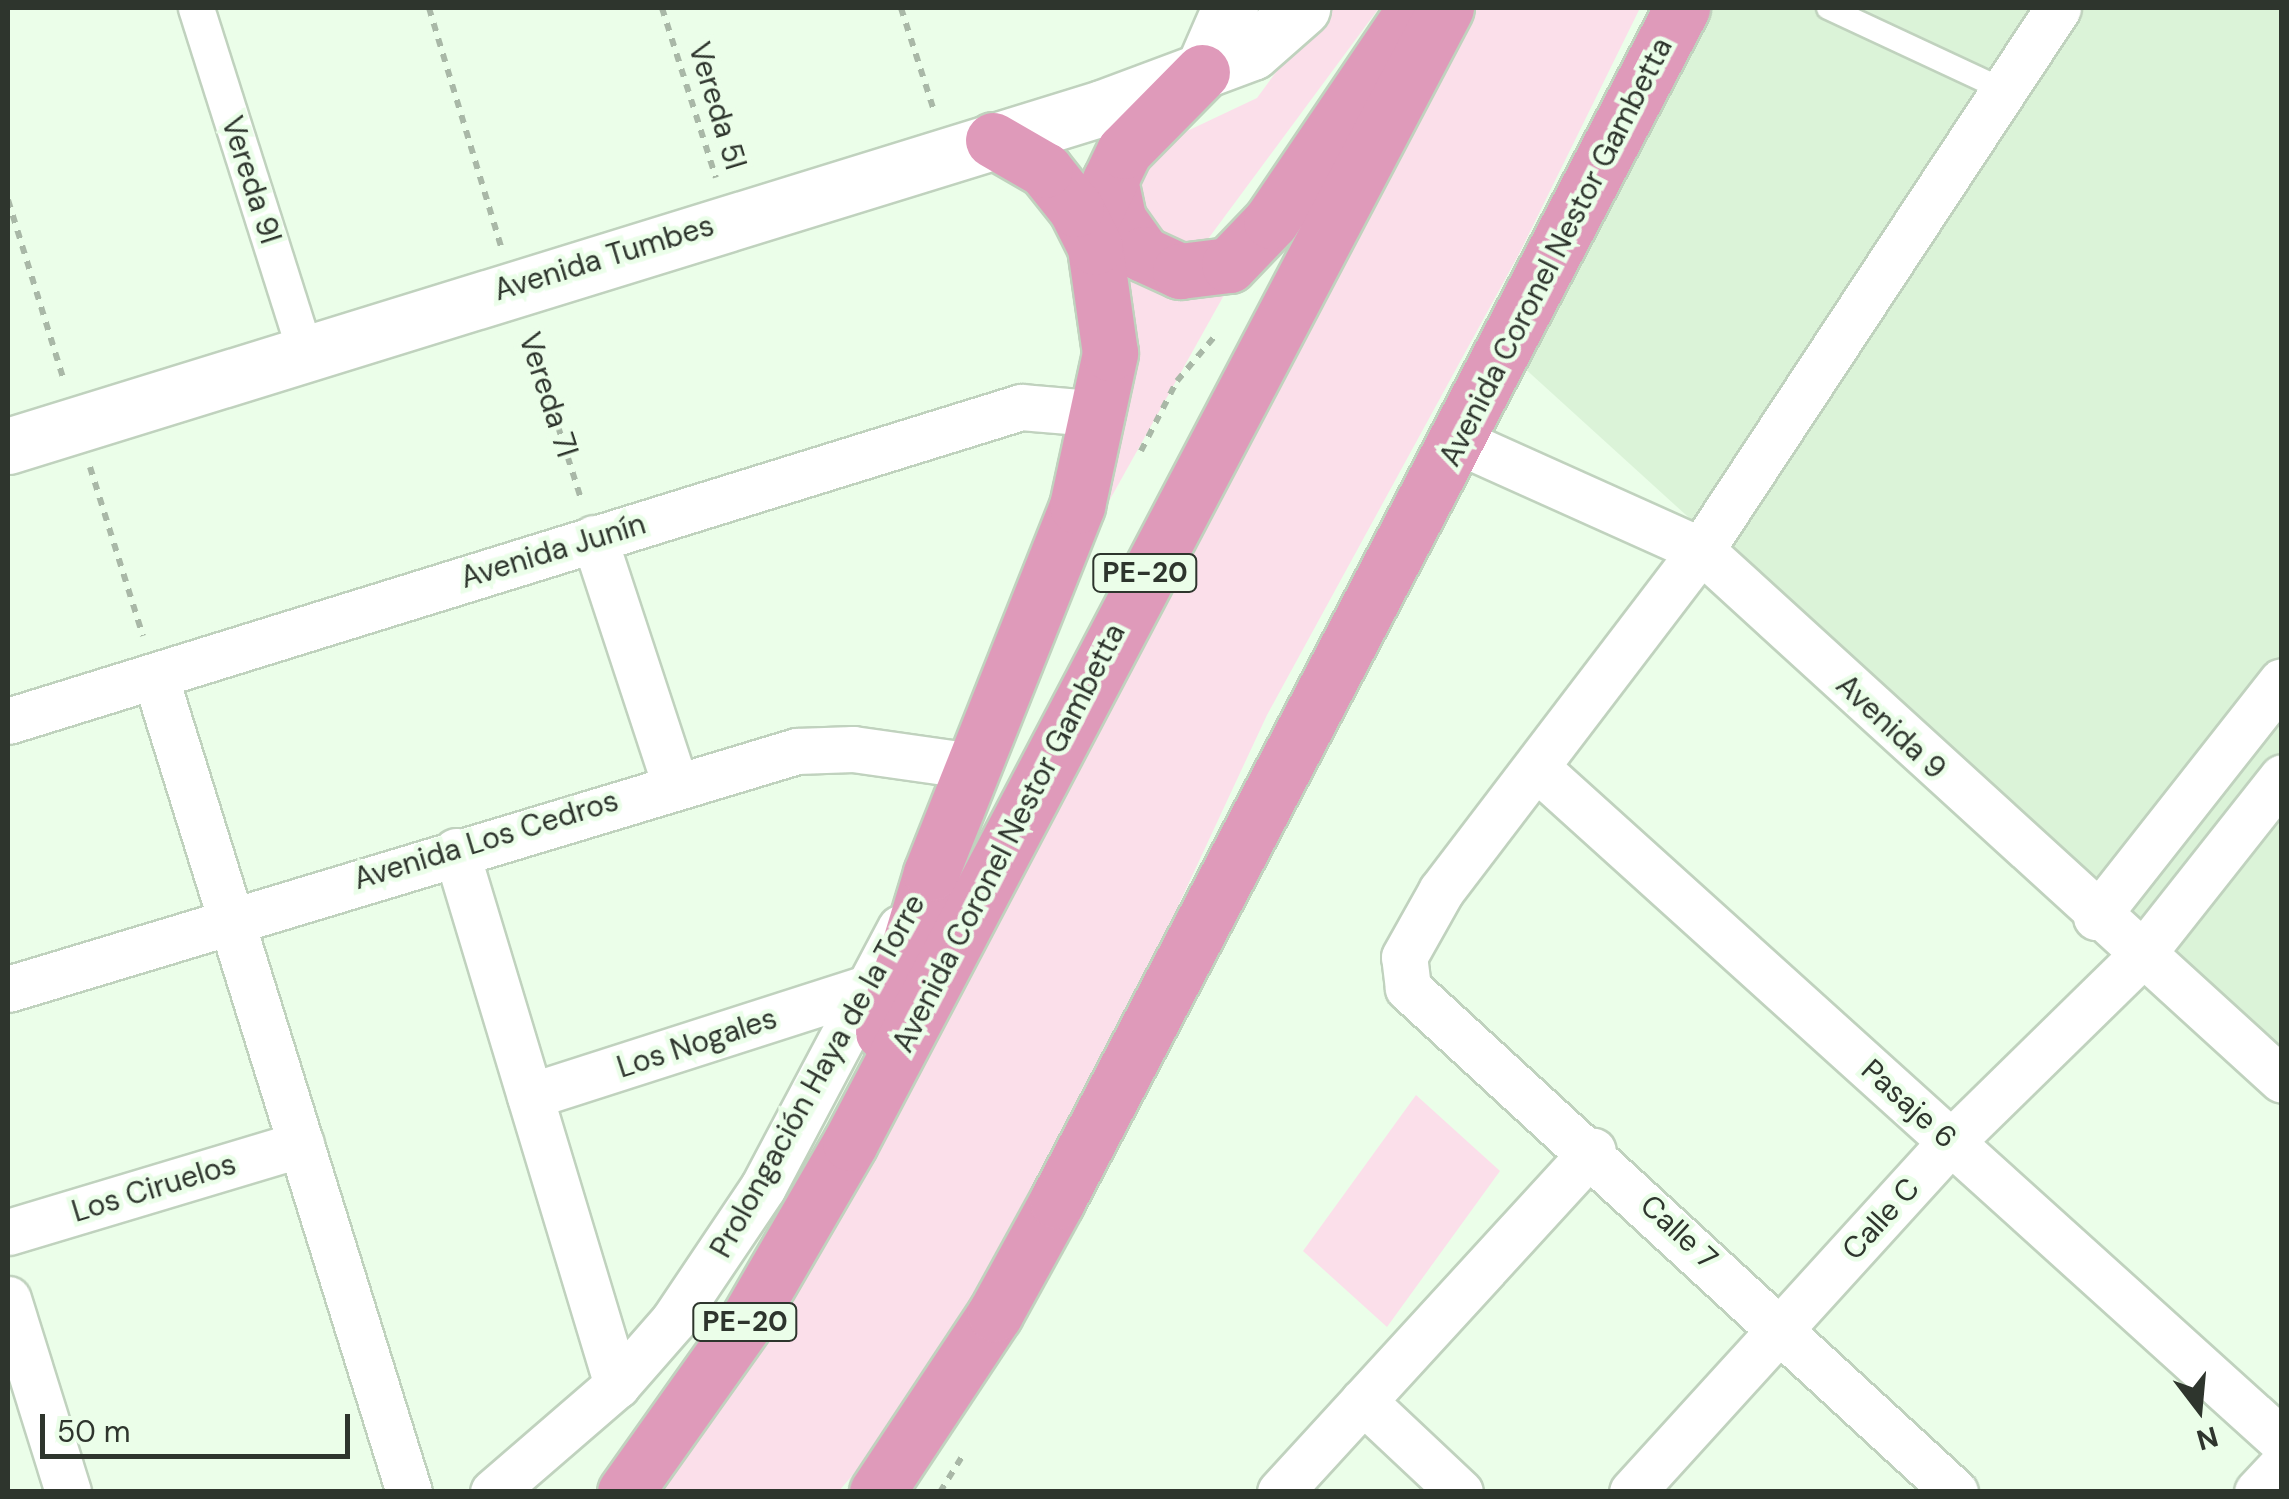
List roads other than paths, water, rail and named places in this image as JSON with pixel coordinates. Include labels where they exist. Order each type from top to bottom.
[{"type":"highway","points":[[1110,180],[1118,219],[1143,254],[1180,271],[1229,265],[1271,220],[1415,8]]},
{"type":"highway","name":"Avenida Coronel Nestor Gambetta","points":[[625,1492],[748,1318],[850,1143],[1446,8]]},
{"type":"highway","name":"Avenida Coronel Nestor Gambetta","points":[[876,1492],[1004,1298],[1458,441],[1682,8]]},
{"type":"highway","points":[[1087,230],[1124,151],[1202,72]]},
{"type":"highway","points":[[850,1143],[931,874],[1077,506],[1102,414],[1108,304],[1087,230],[1045,170],[971,147]]},
{"type":"street","name":"Vereda 9I","points":[[196,8],[305,352]]},
{"type":"street","points":[[1202,72],[1230,8]]},
{"type":"street","name":"Avenida Tumbes","points":[[8,446],[1202,72],[1252,52],[1302,8]]},
{"type":"street","points":[[1537,768],[1701,550],[2058,8]]},
{"type":"street","name":"Avenida Junín","points":[[8,721],[1020,407],[1102,414]]},
{"type":"street","name":"Avenida 9","points":[[1458,441],[1701,550],[2096,917],[2282,1080]]},
{"type":"street","points":[[594,538],[674,782]]},
{"type":"street","points":[[156,676],[408,1492]]},
{"type":"street","points":[[2096,917],[2282,681]]},
{"type":"street","name":"Avenida Los Cedros","points":[[8,988],[674,782],[797,751],[853,748],[974,766]]},
{"type":"street","name":"Calle 7","points":[[1537,768],[1441,891],[1404,973],[1408,988],[1593,1151],[1955,1492]]},
{"type":"street","name":"Pasaje 6","points":[[1537,768],[2282,1440]]},
{"type":"street","name":"Calle C","points":[[1632,1492],[1951,1142],[2140,957],[2282,777]]},
{"type":"street","points":[[456,851],[616,1385]]},
{"type":"street","name":"Prolongación Haya de la Torre","points":[[494,1492],[616,1385],[674,1320],[763,1187],[864,989],[931,874]]},
{"type":"street","name":"Los Nogales","points":[[530,1096],[864,989]]},
{"type":"street","name":"Los Ciruelos","points":[[8,1232],[301,1144]]},
{"type":"street","points":[[1280,1492],[1593,1151]]},
{"type":"street","points":[[8,1298],[68,1492]]},
{"type":"street","points":[[1363,1401],[1460,1492]]},
{"type":"street","points":[[2257,1492],[2282,1466]]},
{"type":"lane","points":[[1828,8],[2004,90]]}]
